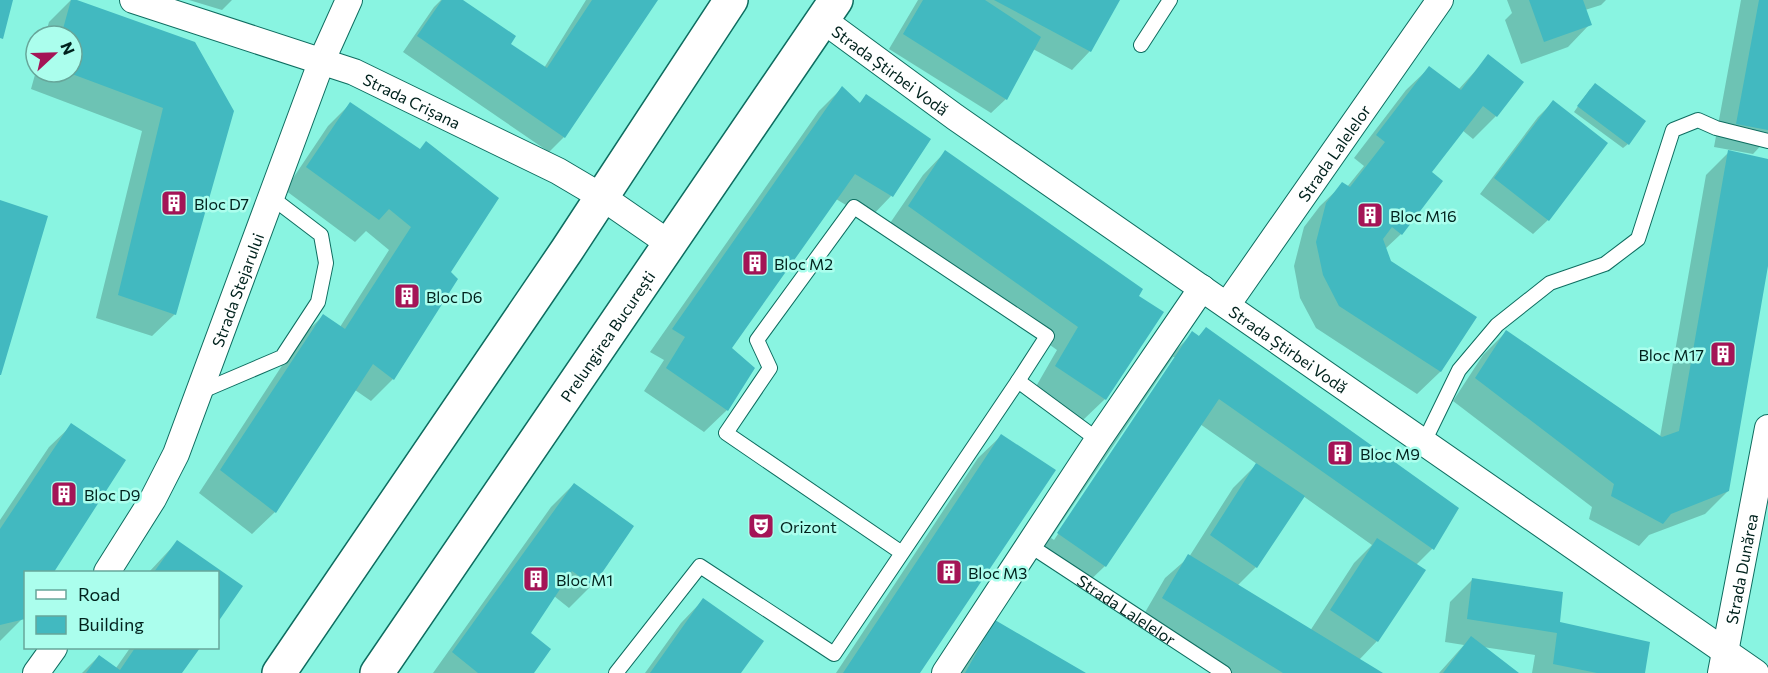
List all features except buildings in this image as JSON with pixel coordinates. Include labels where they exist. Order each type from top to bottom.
[{"type":"main road","points":[[279,673],[602,197],[731,0]]},
{"type":"main road","name":"Prelungirea București","points":[[377,673],[829,10]]},
{"type":"street","name":"Strada Crișana","points":[[133,0],[354,72],[558,171],[602,197],[670,244]]},
{"type":"street","name":"Strada Stejarului","points":[[108,571],[153,499],[176,454],[322,60],[349,0]]},
{"type":"street","name":"Strada Lalelelor","points":[[1227,305],[1440,0]]},
{"type":"street","name":"Strada Știrbei Vodă","points":[[829,10],[955,117],[1424,442],[1723,662],[1756,673]]},
{"type":"street","points":[[945,673],[1098,440],[1202,288]]},
{"type":"street","name":"Strada Dunărea","points":[[1723,662],[1768,428]]},
{"type":"street","points":[[36,673],[53,649]]},
{"type":"lane","points":[[1141,45],[1170,0]]},
{"type":"lane","points":[[1424,442],[1459,370],[1497,325],[1550,283],[1605,264],[1638,239],[1673,130],[1698,120],[1716,128],[1768,141]]},
{"type":"lane","points":[[199,392],[282,357],[318,303],[326,263],[321,235],[271,197]]},
{"type":"lane","points":[[616,673],[700,566],[834,654],[1047,336],[854,207],[757,340],[770,368],[726,433],[902,552]]},
{"type":"lane","points":[[1018,381],[1098,440]]},
{"type":"lane","name":"Strada Lalelelor","points":[[1029,545],[1224,673]]},
{"type":"place","name":"Bloc D7","points":[[174,203]]},
{"type":"place","name":"Bloc M16","points":[[1370,215]]},
{"type":"place","name":"Bloc M2","points":[[755,263]]},
{"type":"place","name":"Bloc D6","points":[[407,296]]},
{"type":"place","name":"Bloc M17","points":[[1723,354]]},
{"type":"place","name":"Bloc M9","points":[[1340,453]]},
{"type":"place","name":"Bloc D9","points":[[64,494]]},
{"type":"place","name":"Orizont","points":[[761,526]]},
{"type":"place","name":"Bloc M3","points":[[949,572]]},
{"type":"place","name":"Bloc M1","points":[[536,579]]}]
